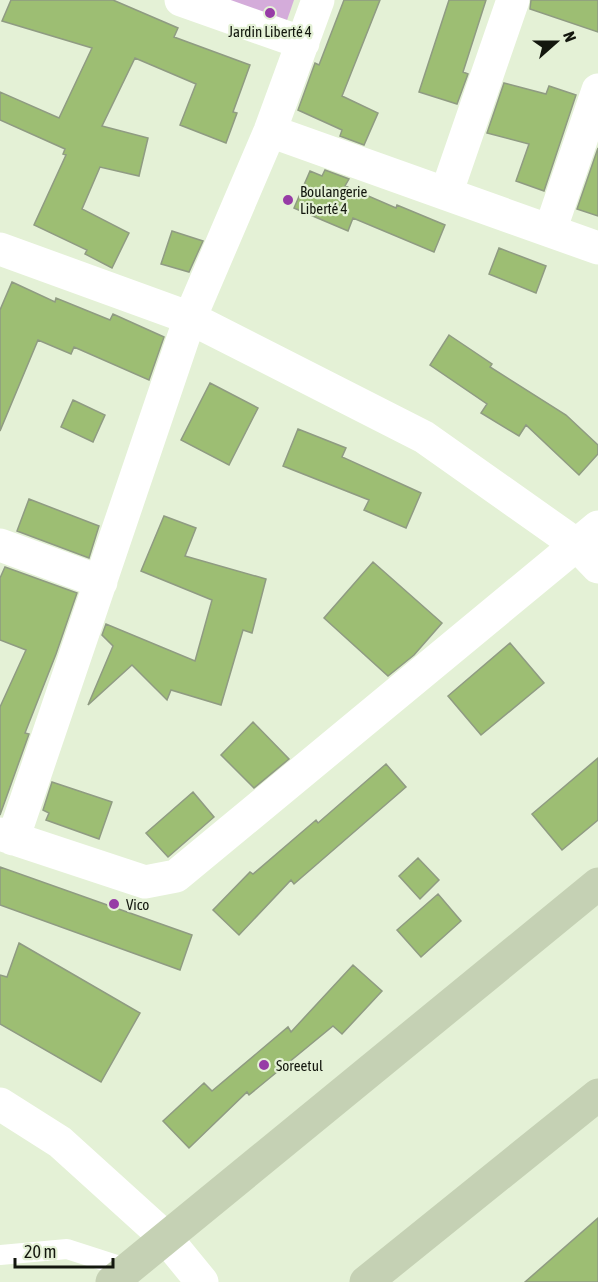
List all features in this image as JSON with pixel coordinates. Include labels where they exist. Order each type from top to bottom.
[{"type":"street","points":[[181,0],[303,43]]},
{"type":"street","points":[[0,249],[190,318],[424,437],[591,546],[176,876],[145,882],[6,836],[101,582],[190,318],[270,131],[318,0]]},
{"type":"street","points":[[446,194],[513,0]]},
{"type":"street","points":[[550,231],[598,90]]},
{"type":"street","points":[[270,131],[598,248]]},
{"type":"street","points":[[0,546],[101,582]]},
{"type":"street","points":[[121,1275],[598,884]]},
{"type":"street","points":[[366,1282],[598,1095]]},
{"type":"street","points":[[0,1104],[60,1142],[166,1238],[202,1282]]},
{"type":"lane","points":[[0,1255],[67,1249],[121,1275]]},
{"type":"shaded area","name":"Jardin Liberté 4","points":[[213,0],[294,0],[285,26]]},
{"type":"building","points":[[11,0],[113,0],[178,28],[174,37],[250,65],[233,112],[237,113],[226,143],[180,125],[196,84],[135,58],[102,126],[148,138],[139,176],[100,167],[82,209],[129,233],[112,268],[85,254],[87,250],[34,225],[66,155],[63,154],[65,149],[0,120],[0,92],[59,118],[92,48],[2,21]]},
{"type":"building","points":[[344,0],[380,0],[342,96],[378,113],[364,145],[340,136],[342,130],[298,110],[315,63],[319,65]]},
{"type":"building","points":[[449,0],[486,0],[463,72],[468,74],[457,104],[419,92]]},
{"type":"building","points":[[531,0],[598,0],[598,32],[530,9]]},
{"type":"building","points":[[504,83],[546,94],[549,86],[576,95],[544,191],[516,181],[529,144],[487,133]]},
{"type":"building","points":[[598,148],[598,216],[577,209]]},
{"type":"building","points":[[325,170],[349,179],[345,186],[396,208],[397,205],[445,225],[434,252],[353,218],[348,231],[294,208],[310,171],[322,176]]},
{"type":"building","points":[[172,231],[203,241],[189,272],[161,264]]},
{"type":"building","points":[[499,248],[546,266],[536,293],[489,274]]},
{"type":"building","points":[[12,282],[55,302],[56,298],[110,320],[113,314],[164,337],[149,380],[74,347],[71,354],[38,340],[0,431],[0,310]]},
{"type":"building","points":[[449,335],[492,364],[490,367],[566,415],[598,445],[598,454],[579,475],[526,425],[519,436],[481,413],[487,404],[430,365]]},
{"type":"building","points":[[210,383],[258,408],[229,465],[181,440]]},
{"type":"building","points":[[73,400],[105,415],[93,442],[61,427]]},
{"type":"building","points":[[298,429],[346,448],[342,457],[421,493],[406,528],[364,510],[369,500],[283,466]]},
{"type":"building","points":[[29,499],[99,526],[89,558],[17,531]]},
{"type":"building","points":[[164,516],[196,528],[185,556],[266,579],[252,633],[243,630],[221,705],[171,690],[167,700],[132,665],[88,705],[113,646],[102,635],[106,624],[195,661],[212,600],[141,571]]},
{"type":"building","points":[[373,562],[442,623],[414,655],[388,676],[324,618]]},
{"type":"building","points":[[5,567],[77,593],[25,733],[29,734],[0,815],[0,707],[26,650],[0,640],[0,578]]},
{"type":"building","points":[[510,643],[544,683],[481,735],[448,696]]},
{"type":"building","points":[[253,722],[289,759],[254,788],[221,755]]},
{"type":"building","points":[[598,758],[598,820],[562,850],[532,814]]},
{"type":"building","points":[[386,764],[406,787],[294,884],[291,880],[239,935],[213,910],[250,872],[253,874],[316,820],[318,823]]},
{"type":"building","points":[[52,782],[112,802],[99,839],[46,820],[49,813],[43,810]]},
{"type":"building","points":[[193,792],[214,817],[168,857],[146,833]]},
{"type":"building","points":[[418,858],[439,880],[420,899],[399,876]]},
{"type":"building","points":[[0,867],[192,935],[180,970],[0,905]]},
{"type":"building","points":[[438,894],[461,921],[421,957],[397,930]]},
{"type":"building","points":[[19,943],[140,1013],[101,1082],[0,1024],[0,975],[7,977]]},
{"type":"building","points":[[353,965],[382,991],[342,1034],[333,1026],[249,1095],[247,1092],[189,1148],[163,1121],[204,1083],[212,1091],[288,1027],[291,1032]]},
{"type":"building","points":[[598,1218],[598,1282],[525,1282]]},
{"type":"place","name":"Jardin Liberté 4","points":[[270,13]]},
{"type":"place","name":"Boulangerie Liberté 4","points":[[288,200]]},
{"type":"place","name":"Vico","points":[[114,904]]},
{"type":"place","name":"Soreetul","points":[[264,1065]]}]
